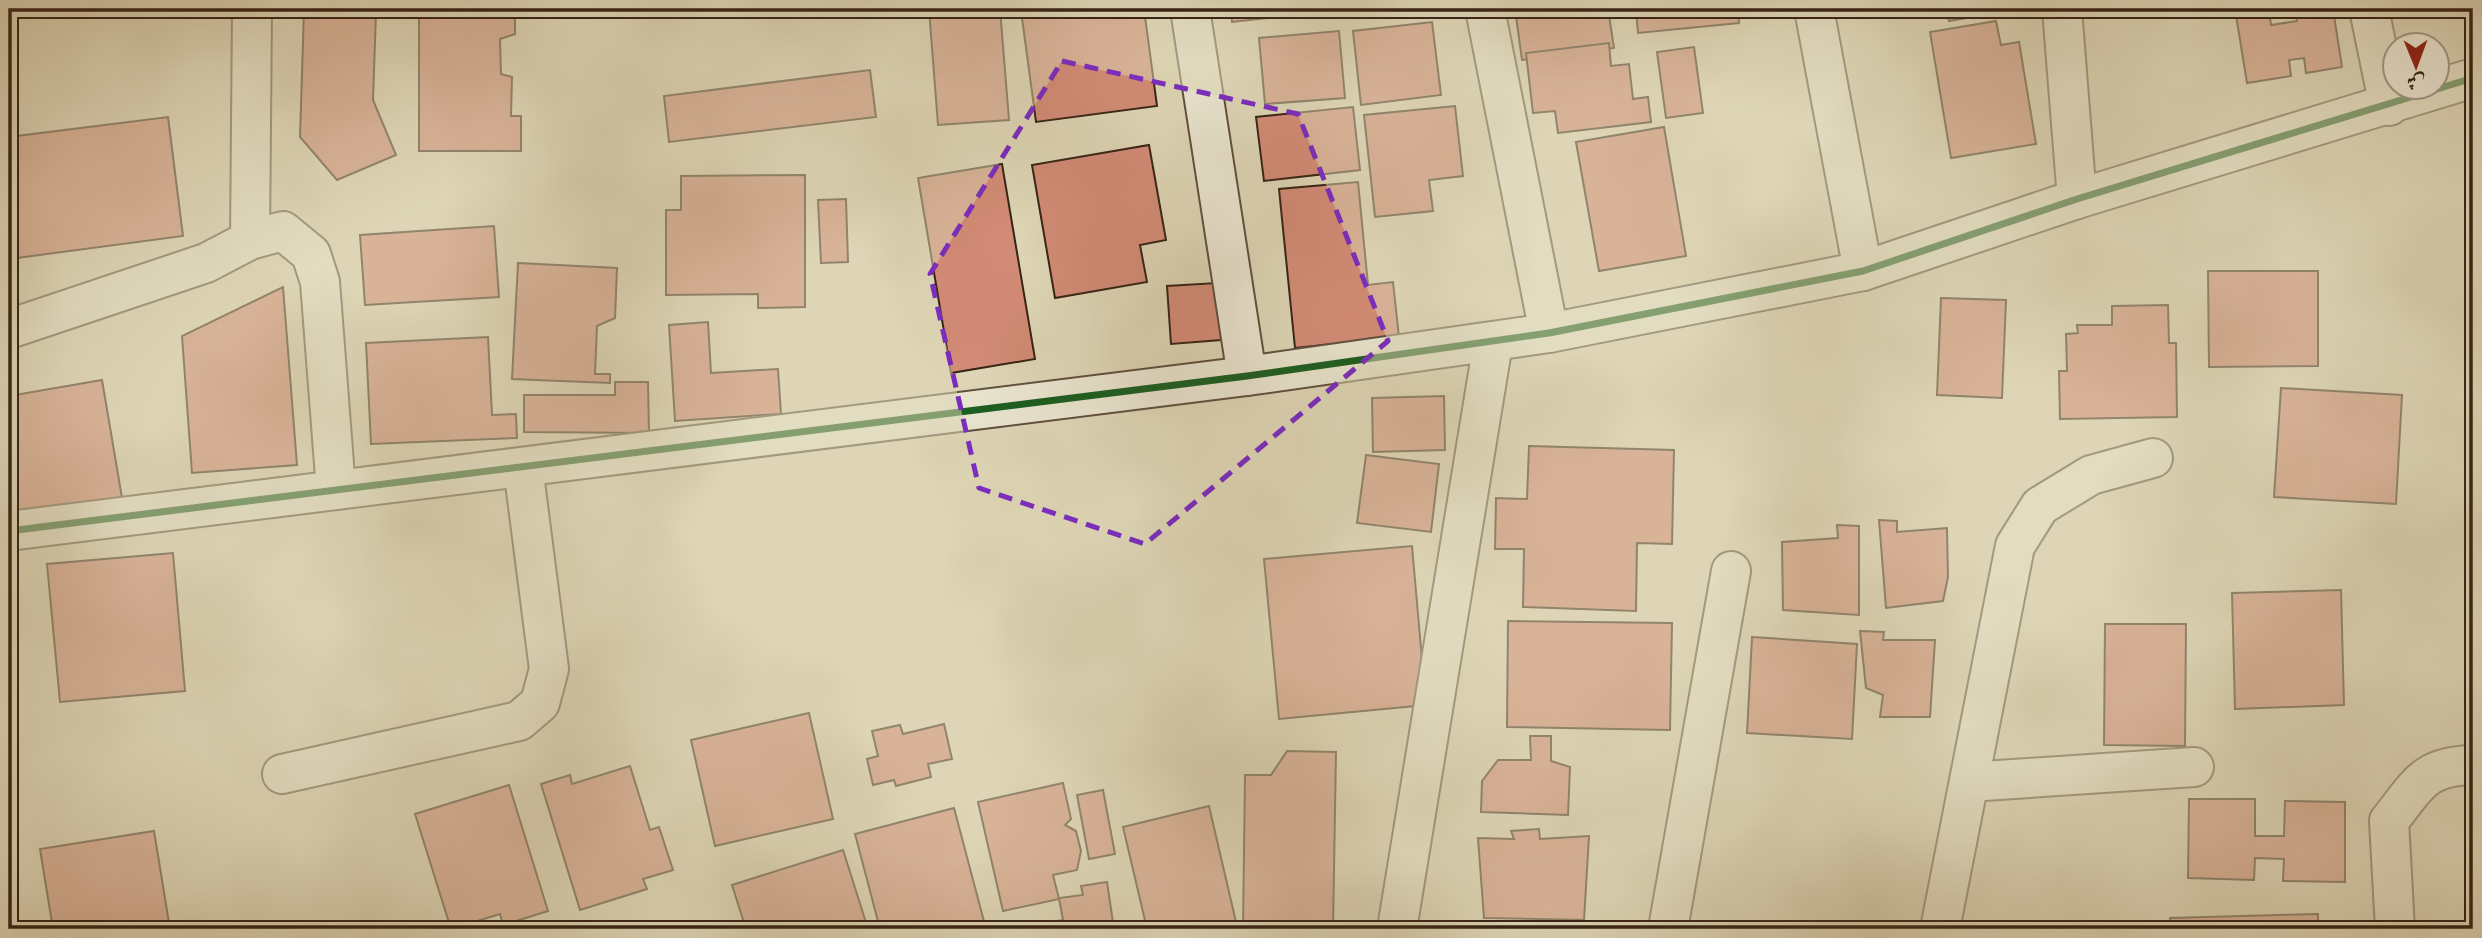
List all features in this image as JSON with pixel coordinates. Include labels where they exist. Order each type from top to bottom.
[{"type":"street","points":[[250,240],[252,9]]},
{"type":"street","points":[[1191,9],[1247,376]]},
{"type":"street","points":[[1485,9],[1549,333]]},
{"type":"street","points":[[1814,9],[1863,271]]},
{"type":"street","points":[[2062,9],[2077,199]]},
{"type":"street","points":[[2370,9],[2389,106]]},
{"type":"street","points":[[9,531],[1247,376],[1549,333],[1863,271],[2077,199],[2389,106],[2473,78]]},
{"type":"street","points":[[9,329],[206,263],[250,240],[283,231],[311,254],[320,282],[335,491]]},
{"type":"street","points":[[1397,929],[1493,343]]},
{"type":"street","points":[[1940,929],[2015,546],[2040,506],[2091,475],[2153,458]]},
{"type":"street","points":[[282,774],[519,721],[540,703],[549,669],[523,467]]},
{"type":"street","points":[[1668,929],[1731,571]]},
{"type":"street","points":[[2395,929],[2389,821],[2427,774],[2452,765],[2473,765]]},
{"type":"street","points":[[1969,782],[2194,767]]},
{"type":"highlighted area","points":[[1062,61],[1298,114],[1388,341],[1145,544],[979,488],[930,274]]},
{"type":"building","points":[[9,9],[19,9],[20,16],[9,16]]},
{"type":"building","points":[[419,9],[515,9],[515,34],[500,39],[501,74],[512,77],[511,116],[521,116],[521,151],[419,151]]},
{"type":"building","points":[[929,9],[1000,9],[1009,120],[938,125]]},
{"type":"building","points":[[1092,9],[1144,9],[1157,106],[1036,122],[1022,18]]},
{"type":"building","points":[[1231,9],[1323,9],[1323,12],[1232,22]]},
{"type":"building","points":[[1515,9],[1608,9],[1614,48],[1522,60]]},
{"type":"building","points":[[1636,9],[1738,9],[1739,23],[1638,33]]},
{"type":"building","points":[[1946,9],[2016,9],[1949,21]]},
{"type":"building","points":[[2235,9],[2269,9],[2271,25],[2297,21],[2295,9],[2333,9],[2342,67],[2306,73],[2304,58],[2289,60],[2291,76],[2247,83]]},
{"type":"building","points":[[304,10],[376,12],[373,100],[396,155],[337,180],[300,137]]},
{"type":"building","points":[[1996,21],[2001,45],[2019,42],[2036,144],[1951,158],[1930,32]]},
{"type":"building","points":[[1432,22],[1441,95],[1361,105],[1353,31]]},
{"type":"building","points":[[1339,31],[1345,98],[1265,104],[1259,38]]},
{"type":"building","points":[[1609,43],[1611,66],[1629,64],[1633,99],[1648,97],[1651,122],[1558,133],[1555,111],[1533,113],[1526,53]]},
{"type":"building","points":[[1694,47],[1703,113],[1666,118],[1657,52]]},
{"type":"building","points":[[870,70],[876,117],[669,142],[664,96]]},
{"type":"building","points":[[1455,106],[1463,176],[1429,180],[1433,211],[1375,217],[1364,115]]},
{"type":"building","points":[[1353,107],[1360,170],[1264,181],[1256,117]]},
{"type":"building","points":[[168,117],[183,236],[9,259],[9,137]]},
{"type":"building","points":[[1664,127],[1686,256],[1599,271],[1576,142]]},
{"type":"building","points":[[1149,145],[1166,240],[1140,245],[1147,282],[1055,298],[1032,165]]},
{"type":"building","points":[[1002,164],[1035,359],[951,373],[918,178]]},
{"type":"building","points":[[805,175],[805,307],[758,308],[758,294],[666,295],[666,210],[681,210],[681,176]]},
{"type":"building","points":[[1358,182],[1368,285],[1393,282],[1399,337],[1295,348],[1279,189]]},
{"type":"building","points":[[846,199],[848,262],[821,263],[818,200]]},
{"type":"building","points":[[494,226],[499,297],[365,305],[360,235]]},
{"type":"building","points":[[518,263],[617,268],[615,318],[597,326],[595,374],[610,374],[610,383],[512,379]]},
{"type":"building","points":[[2208,271],[2318,271],[2318,366],[2209,367]]},
{"type":"building","points":[[1217,283],[1221,340],[1171,344],[1167,286]]},
{"type":"building","points":[[283,287],[297,465],[192,473],[182,336]]},
{"type":"building","points":[[1941,298],[2006,300],[2002,398],[1937,395]]},
{"type":"building","points":[[2168,305],[2169,343],[2176,343],[2177,417],[2060,419],[2059,371],[2067,371],[2066,334],[2078,333],[2077,325],[2112,325],[2112,306]]},
{"type":"building","points":[[708,322],[711,373],[778,369],[781,414],[675,421],[669,325]]},
{"type":"building","points":[[488,337],[492,415],[516,414],[517,438],[371,444],[366,343]]},
{"type":"building","points":[[102,380],[122,498],[15,516],[9,478],[9,396]]},
{"type":"building","points":[[615,382],[648,382],[649,433],[524,432],[524,395],[615,395]]},
{"type":"building","points":[[2281,388],[2402,395],[2396,504],[2274,497]]},
{"type":"building","points":[[1444,396],[1445,450],[1373,452],[1372,398]]},
{"type":"building","points":[[1529,446],[1674,450],[1672,544],[1637,543],[1636,611],[1523,607],[1524,549],[1495,549],[1496,498],[1527,499]]},
{"type":"building","points":[[1366,455],[1439,464],[1431,532],[1357,523]]},
{"type":"building","points":[[1879,520],[1897,521],[1897,532],[1947,528],[1948,577],[1943,601],[1886,608]]},
{"type":"building","points":[[1837,525],[1859,526],[1859,615],[1783,610],[1782,542],[1838,538]]},
{"type":"building","points":[[1412,546],[1426,705],[1279,719],[1264,559]]},
{"type":"building","points":[[173,553],[185,691],[60,702],[47,564]]},
{"type":"building","points":[[2341,590],[2344,705],[2235,709],[2232,593]]},
{"type":"building","points":[[1508,621],[1672,623],[1670,730],[1507,727]]},
{"type":"building","points":[[2105,624],[2186,624],[2185,746],[2104,745]]},
{"type":"building","points":[[1860,631],[1884,632],[1883,640],[1935,640],[1930,717],[1880,717],[1883,695],[1866,688]]},
{"type":"building","points":[[1752,637],[1857,644],[1852,739],[1747,733]]},
{"type":"building","points":[[809,713],[833,819],[715,846],[691,740]]},
{"type":"building","points":[[944,724],[952,759],[928,764],[931,777],[896,786],[894,780],[873,785],[867,759],[878,756],[872,731],[900,725],[903,734]]},
{"type":"building","points":[[1530,736],[1551,736],[1551,761],[1570,767],[1568,815],[1481,812],[1482,781],[1498,760],[1531,760]]},
{"type":"building","points":[[1287,751],[1336,752],[1333,929],[1243,929],[1245,775],[1271,775]]},
{"type":"building","points":[[630,766],[650,830],[659,827],[673,870],[643,879],[647,889],[580,910],[541,784],[570,775],[572,784]]},
{"type":"building","points":[[1063,783],[1071,819],[1065,825],[1076,831],[1081,851],[1077,870],[1053,875],[1059,899],[1003,911],[978,802]]},
{"type":"building","points":[[509,785],[548,911],[503,925],[500,914],[451,929],[415,814]]},
{"type":"building","points":[[1103,790],[1115,854],[1089,859],[1077,795]]},
{"type":"building","points":[[2189,799],[2255,799],[2255,836],[2284,836],[2285,801],[2345,802],[2345,882],[2283,881],[2284,859],[2255,858],[2254,880],[2188,878]]},
{"type":"building","points":[[1209,806],[1236,922],[1204,929],[1147,929],[1123,827]]},
{"type":"building","points":[[954,808],[986,929],[880,929],[855,834]]},
{"type":"building","points":[[1539,829],[1540,839],[1589,836],[1584,920],[1484,918],[1478,838],[1514,839],[1511,831]]},
{"type":"building","points":[[154,831],[170,929],[53,929],[40,849]]},
{"type":"building","points":[[843,850],[868,929],[746,929],[732,885]]},
{"type":"building","points":[[1107,882],[1114,929],[1042,929],[1041,924],[1063,920],[1059,898],[1083,895],[1081,886]]},
{"type":"building","points":[[2318,914],[2318,929],[2171,929],[2170,918]]},
{"type":"building","points":[[1879,923],[1879,929],[1725,929],[1725,925]]},
{"type":"cycle path","points":[[9,531],[1247,376],[1549,333],[1863,271],[2077,199],[2473,78]]}]
